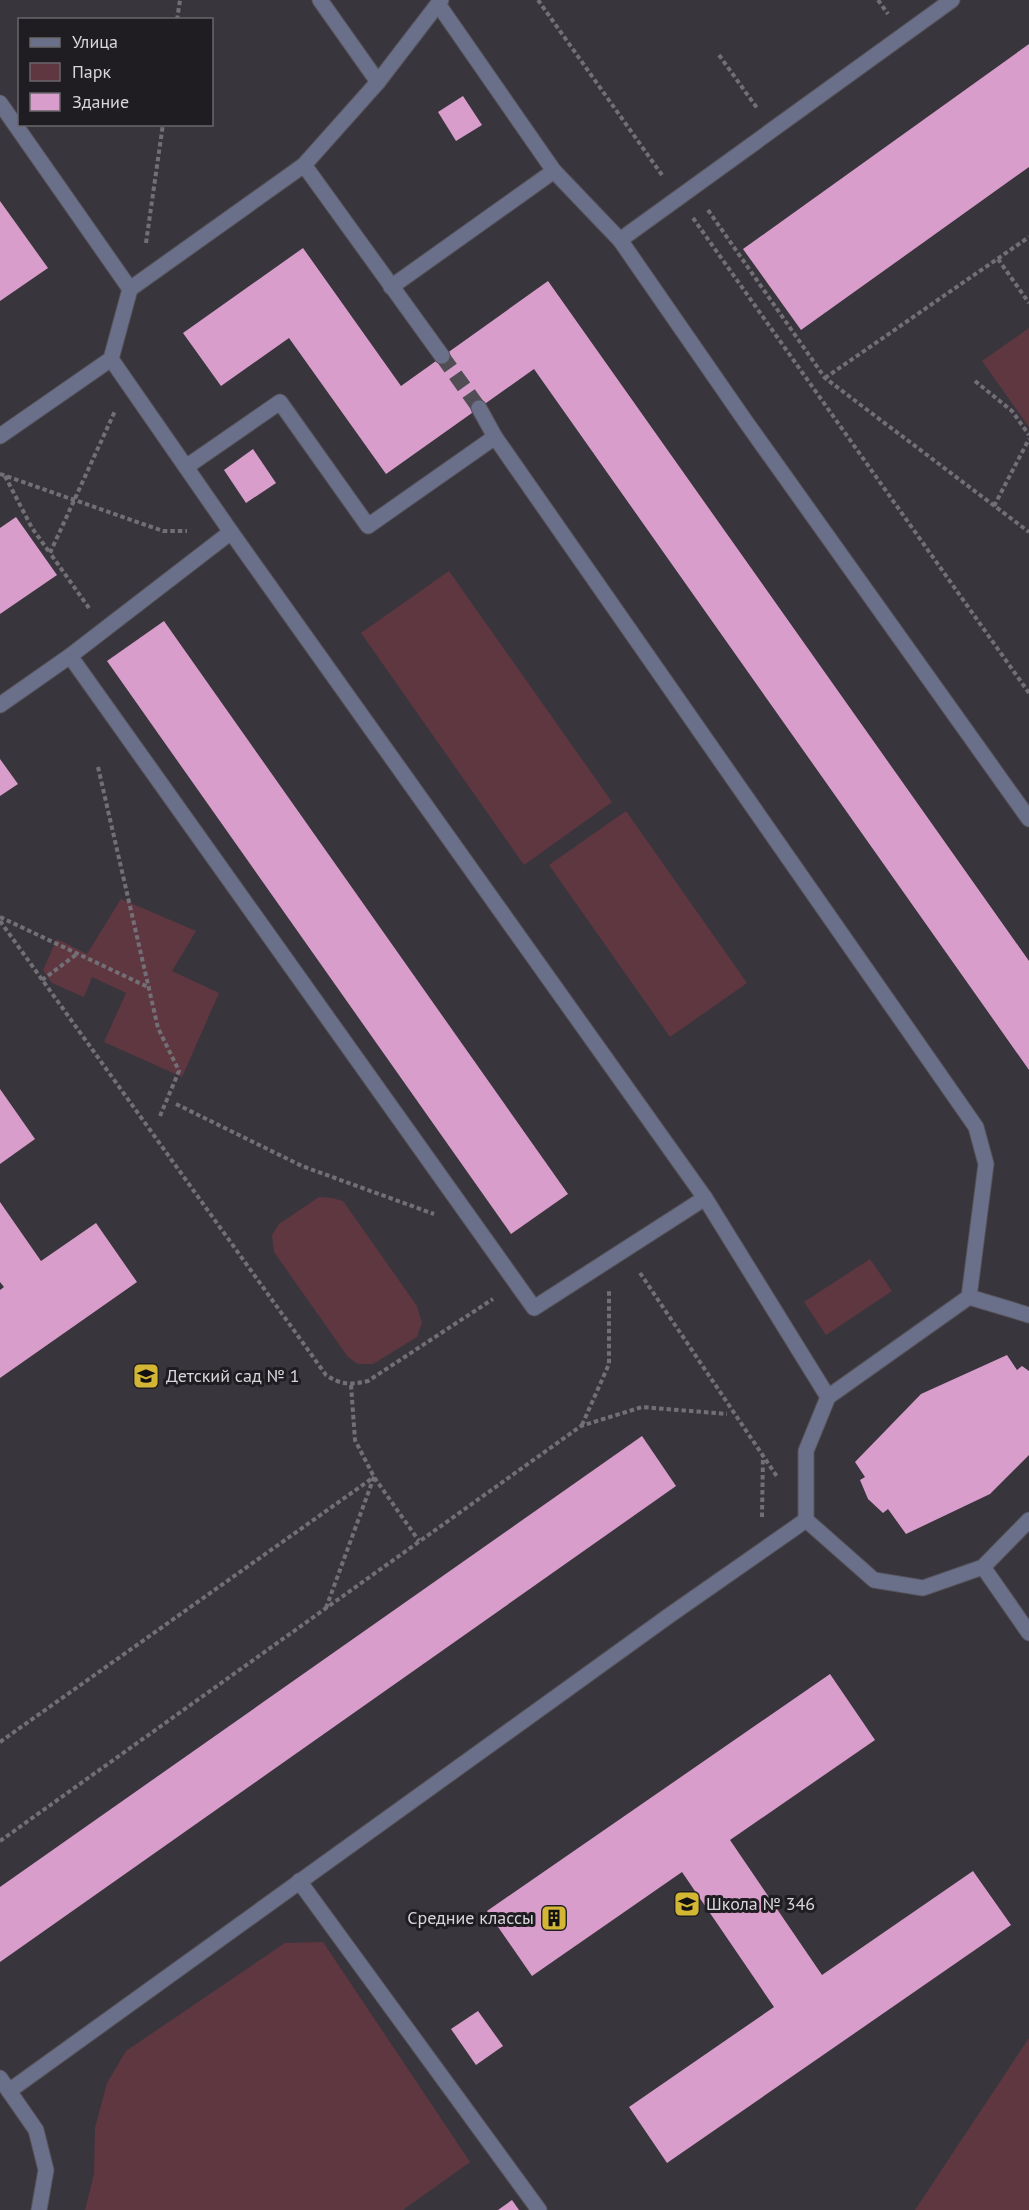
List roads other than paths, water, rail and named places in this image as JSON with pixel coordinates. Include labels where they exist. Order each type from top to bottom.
[{"type":"lane","points":[[320,0],[378,82]]},
{"type":"lane","points":[[620,240],[952,0]]},
{"type":"lane","points":[[0,436],[111,359],[130,289],[304,165],[378,82],[439,2],[554,171],[620,240],[746,422],[1029,819]]},
{"type":"lane","points":[[0,103],[130,289]]},
{"type":"lane","points":[[304,165],[442,356]]},
{"type":"lane","points":[[391,287],[554,171]]},
{"type":"lane","points":[[111,359],[231,532],[705,1198],[828,1397]]},
{"type":"lane","points":[[186,467],[280,402],[368,526],[495,437]]},
{"type":"lane","points":[[479,408],[495,437],[976,1127],[986,1164],[969,1297],[828,1397],[806,1451],[806,1520],[874,1580],[923,1588],[983,1567],[1029,1520]]},
{"type":"lane","points":[[0,705],[70,656],[231,532]]},
{"type":"lane","points":[[70,656],[534,1308],[705,1198]]},
{"type":"lane","points":[[969,1297],[1029,1315]]},
{"type":"lane","points":[[9,2091],[299,1881],[806,1520]]},
{"type":"lane","points":[[983,1567],[1029,1633]]},
{"type":"lane","points":[[299,1881],[539,2210]]},
{"type":"lane","points":[[0,2078],[36,2130],[46,2170],[39,2210]]},
{"type":"tunnel","points":[[442,356],[479,408]]},
{"type":"place","name":"Детский сад № 1","points":[[146,1376]]},
{"type":"place","name":"Школа № 346","points":[[687,1904]]},
{"type":"place","name":"Средние классы","points":[[554,1918]]}]
